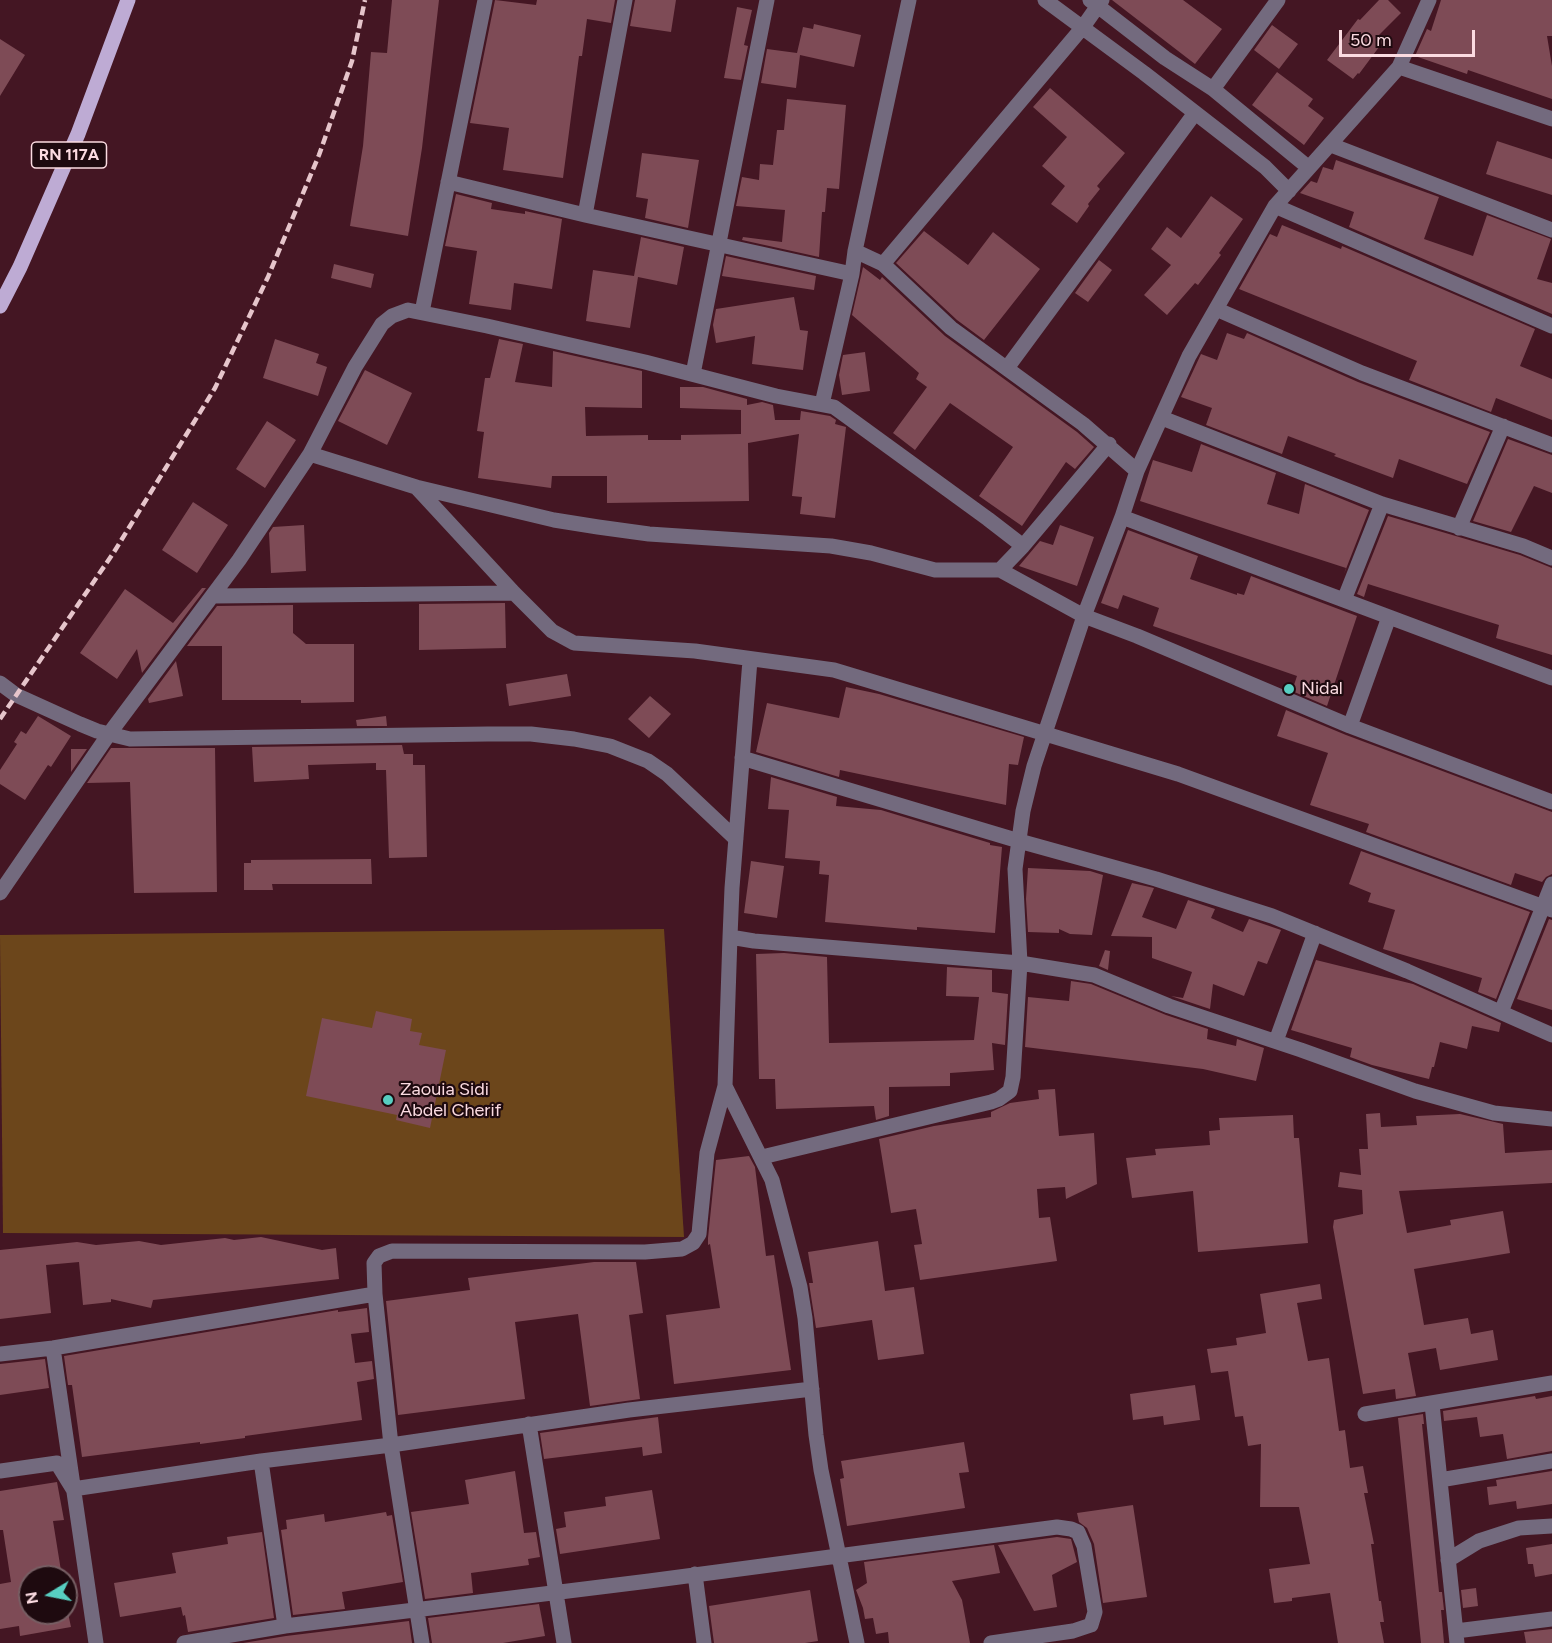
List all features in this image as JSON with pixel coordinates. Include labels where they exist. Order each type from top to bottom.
[{"type":"main road","name":"RN 117A","points":[[0,306],[6,282],[78,134],[128,0]]},
{"type":"street","points":[[422,312],[485,0]]},
{"type":"street","points":[[585,215],[625,0]]},
{"type":"street","points":[[693,374],[767,0]]},
{"type":"street","points":[[822,404],[852,274],[909,0]]},
{"type":"street","points":[[1045,0],[1265,167],[1289,191]]},
{"type":"street","points":[[1213,89],[1278,0]]},
{"type":"street","points":[[762,1156],[991,1102],[1010,1091],[1013,1077],[1020,963],[1016,869],[1023,811],[1034,766],[1084,616],[1137,471],[1189,356],[1275,206],[1399,67],[1430,0]]},
{"type":"street","points":[[883,264],[1083,27],[1096,2],[1165,58],[1213,89],[1309,168]]},
{"type":"street","points":[[1399,67],[1552,119]]},
{"type":"street","points":[[1007,368],[1195,113]]},
{"type":"street","points":[[1265,167],[1283,145]]},
{"type":"street","points":[[1331,145],[1552,230]]},
{"type":"street","points":[[448,182],[852,274]]},
{"type":"street","points":[[1275,206],[1552,326]]},
{"type":"street","points":[[855,251],[883,264],[951,328],[1109,444],[1137,471]]},
{"type":"street","points":[[1216,309],[1362,373],[1552,445]]},
{"type":"street","points":[[0,893],[109,734],[214,596],[310,454],[355,367],[382,324],[392,316],[408,310],[693,374],[776,396],[834,407],[1023,546]]},
{"type":"street","points":[[1162,418],[1382,504],[1523,546],[1552,558]]},
{"type":"street","points":[[1459,528],[1503,426]]},
{"type":"street","points":[[1000,570],[1109,444]]},
{"type":"street","points":[[310,454],[416,487],[554,520],[649,534],[831,546],[871,553],[935,570],[1000,570],[1084,616],[1350,726],[1552,802]]},
{"type":"street","points":[[416,487],[552,631],[574,643],[695,651],[834,670],[1178,774],[1548,909]]},
{"type":"street","points":[[1344,600],[1382,504]]},
{"type":"street","points":[[1122,517],[1552,678]]},
{"type":"street","points":[[214,596],[514,593]]},
{"type":"street","points":[[1350,726],[1389,617]]},
{"type":"street","points":[[422,1643],[391,1445],[375,1294],[374,1263],[379,1256],[392,1251],[645,1251],[687,1247],[696,1240],[699,1234],[707,1153],[725,1086],[730,937],[750,660]]},
{"type":"street","points":[[0,683],[16,695],[80,724],[130,739],[531,734],[610,746],[648,761],[667,774],[736,839]]},
{"type":"street","points":[[742,758],[1019,841],[1156,879],[1272,916],[1552,1035]]},
{"type":"street","points":[[1501,1012],[1548,909],[1552,884]]},
{"type":"street","points":[[1276,1041],[1315,933]]},
{"type":"street","points":[[730,937],[754,941],[1020,963],[1094,975],[1169,1006],[1276,1041],[1415,1091],[1494,1113],[1552,1119]]},
{"type":"street","points":[[725,1086],[762,1156],[778,1198],[800,1287],[821,1470],[858,1643]]},
{"type":"street","points":[[0,1354],[53,1348],[375,1294]]},
{"type":"street","points":[[53,1348],[96,1643]]},
{"type":"street","points":[[1365,1414],[1552,1383]]},
{"type":"street","points":[[74,1489],[629,1410],[812,1389]]},
{"type":"street","points":[[1432,1404],[1456,1637],[1552,1619]]},
{"type":"street","points":[[529,1424],[564,1643]]},
{"type":"street","points":[[261,1461],[285,1626]]},
{"type":"street","points":[[1440,1480],[1552,1461]]},
{"type":"street","points":[[0,1472],[57,1463],[74,1489]]},
{"type":"street","points":[[1448,1560],[1479,1541],[1519,1528],[1552,1526]]},
{"type":"street","points":[[184,1643],[285,1626],[417,1608],[1057,1527],[1077,1532],[1084,1546],[1095,1612],[1091,1625],[1073,1631],[991,1643]]},
{"type":"street","points":[[695,1574],[704,1643]]},
{"type":"shaded area","points":[[664,929],[684,1237],[3,1233],[0,935]]},
{"type":"building","points":[[392,0],[439,0],[422,148],[408,236],[350,226],[363,146],[371,52],[387,53]]},
{"type":"building","points":[[495,0],[536,5],[537,0],[615,0],[611,23],[587,19],[582,56],[579,56],[563,178],[503,170],[509,128],[470,123]]},
{"type":"building","points":[[635,0],[676,0],[671,32],[630,26]]},
{"type":"building","points":[[1112,0],[1183,0],[1222,29],[1195,64]]},
{"type":"building","points":[[1379,0],[1388,0],[1401,13],[1379,35],[1385,39],[1353,79],[1327,60],[1358,19],[1360,20]]},
{"type":"building","points":[[1441,0],[1552,0],[1552,36],[1547,36],[1552,66],[1552,99],[1468,70],[1467,74],[1415,56],[1427,29],[1431,31]]},
{"type":"building","points":[[737,7],[752,10],[744,45],[748,46],[741,80],[724,78]]},
{"type":"building","points":[[814,24],[861,35],[854,67],[800,55],[796,88],[761,83],[767,49],[797,53],[803,27],[813,29]]},
{"type":"building","points":[[1272,25],[1298,44],[1279,69],[1254,50]]},
{"type":"building","points":[[0,39],[25,55],[0,96]]},
{"type":"building","points":[[1277,72],[1313,99],[1308,106],[1324,118],[1304,145],[1252,105]]},
{"type":"building","points":[[1050,88],[1125,153],[1097,186],[1100,189],[1077,223],[1051,204],[1065,186],[1042,166],[1067,137],[1033,107]]},
{"type":"building","points":[[787,99],[846,105],[839,189],[827,188],[825,212],[822,212],[819,257],[742,240],[743,237],[782,242],[785,210],[736,206],[742,177],[759,180],[760,164],[773,165],[777,130],[784,130]]},
{"type":"building","points":[[1497,141],[1552,159],[1552,195],[1486,174]]},
{"type":"building","points":[[642,153],[699,160],[688,228],[645,218],[648,199],[636,197]]},
{"type":"building","points":[[1336,160],[1439,197],[1424,239],[1473,256],[1487,215],[1551,239],[1537,279],[1552,283],[1552,314],[1349,227],[1354,212],[1300,193],[1311,181],[1317,183],[1323,167],[1333,170]]},
{"type":"building","points":[[456,194],[492,203],[491,209],[525,214],[525,211],[562,219],[552,289],[514,283],[511,310],[469,304],[477,251],[445,246]]},
{"type":"building","points":[[1211,196],[1243,219],[1219,253],[1221,255],[1198,285],[1195,283],[1167,315],[1144,295],[1171,265],[1151,249],[1167,227],[1181,238]]},
{"type":"building","points":[[1282,225],[1341,249],[1342,246],[1535,329],[1520,366],[1552,379],[1552,420],[1496,398],[1491,412],[1409,380],[1417,361],[1239,289],[1270,234],[1277,237]]},
{"type":"building","points":[[924,231],[968,265],[993,232],[1040,269],[984,340],[957,320],[896,263]]},
{"type":"building","points":[[641,237],[684,247],[677,285],[638,277],[630,328],[586,321],[593,270],[634,276]]},
{"type":"building","points":[[726,256],[816,276],[814,290],[722,276]]},
{"type":"building","points":[[1099,260],[1112,270],[1088,302],[1075,293]]},
{"type":"building","points":[[334,264],[374,274],[371,288],[331,278]]},
{"type":"building","points":[[863,267],[880,280],[882,277],[945,336],[1077,432],[1094,447],[1075,469],[1066,462],[1022,526],[979,496],[1013,447],[950,403],[915,450],[893,433],[927,387],[916,379],[919,373],[852,315]]},
{"type":"building","points":[[794,297],[800,330],[808,331],[803,370],[752,364],[755,336],[716,343],[713,325],[716,309]]},
{"type":"building","points":[[1227,333],[1244,339],[1247,333],[1358,382],[1490,432],[1467,484],[1399,459],[1393,478],[1288,436],[1282,454],[1206,425],[1212,408],[1181,397],[1201,354],[1217,360]]},
{"type":"building","points":[[275,339],[319,354],[316,363],[327,367],[318,396],[263,378]]},
{"type":"building","points":[[499,339],[523,344],[515,382],[552,387],[553,351],[642,371],[642,408],[585,407],[586,436],[648,435],[648,440],[681,440],[681,435],[741,434],[741,410],[680,408],[680,387],[703,387],[747,399],[747,405],[762,402],[773,405],[775,420],[800,420],[801,411],[830,416],[836,420],[835,424],[846,427],[835,518],[800,514],[802,497],[792,496],[799,434],[748,443],[749,501],[607,503],[607,476],[552,476],[551,488],[478,478],[484,432],[477,431],[485,378],[490,378]]},
{"type":"building","points":[[865,352],[870,391],[842,395],[839,375],[843,355]]},
{"type":"building","points":[[365,370],[412,393],[387,445],[338,421]]},
{"type":"building","points":[[267,421],[296,440],[265,488],[236,469]]},
{"type":"building","points":[[1508,439],[1552,455],[1552,493],[1534,486],[1511,532],[1473,521]]},
{"type":"building","points":[[1201,444],[1276,473],[1267,504],[1299,514],[1305,484],[1369,510],[1344,574],[1346,568],[1140,501],[1153,460],[1192,472]]},
{"type":"building","points":[[193,502],[228,525],[197,573],[162,550]]},
{"type":"building","points":[[1388,516],[1520,555],[1552,568],[1552,655],[1496,638],[1499,625],[1368,584],[1364,597],[1357,594]]},
{"type":"building","points":[[304,525],[306,571],[271,573],[269,533],[273,527]]},
{"type":"building","points":[[1060,525],[1094,537],[1077,586],[1019,566],[1040,541],[1053,545]]},
{"type":"building","points":[[1128,530],[1198,556],[1190,579],[1237,595],[1237,593],[1244,595],[1251,576],[1357,616],[1327,706],[1292,691],[1297,676],[1153,626],[1159,608],[1123,595],[1118,609],[1101,603]]},
{"type":"building","points":[[202,588],[206,588],[142,673],[137,649],[117,679],[80,653],[125,589],[173,623]]},
{"type":"building","points":[[505,603],[506,648],[419,650],[419,604]]},
{"type":"building","points":[[293,605],[293,633],[306,644],[354,644],[354,702],[301,703],[301,700],[222,700],[222,646],[187,646],[217,606]]},
{"type":"building","points":[[176,661],[183,696],[149,703],[148,699]]},
{"type":"building","points":[[567,674],[571,696],[509,706],[506,684]]},
{"type":"building","points":[[846,687],[879,694],[1024,737],[1018,765],[1009,764],[1006,805],[840,770],[839,777],[756,752],[767,703],[839,718]]},
{"type":"building","points":[[650,696],[671,714],[649,738],[628,719]]},
{"type":"building","points":[[1286,710],[1346,735],[1552,812],[1552,874],[1542,882],[1515,873],[1511,885],[1366,832],[1369,824],[1310,805],[1328,753],[1277,736]]},
{"type":"building","points":[[38,716],[71,736],[51,767],[48,765],[25,800],[0,784],[0,770],[17,744],[14,742],[21,731],[26,734]]},
{"type":"building","points":[[386,716],[387,726],[357,726],[356,720]]},
{"type":"building","points":[[402,745],[404,754],[413,754],[413,765],[425,765],[427,857],[389,858],[386,770],[376,770],[376,763],[308,765],[309,779],[254,782],[252,747]]},
{"type":"building","points":[[111,748],[215,748],[217,892],[134,893],[130,782],[87,783]]},
{"type":"building","points":[[71,749],[87,749],[71,772]]},
{"type":"building","points":[[771,777],[837,797],[836,806],[881,810],[1002,847],[995,933],[917,927],[917,930],[825,922],[829,875],[819,874],[820,861],[785,858],[789,810],[768,809]]},
{"type":"building","points":[[1361,851],[1530,912],[1496,999],[1478,992],[1482,978],[1383,949],[1395,910],[1368,902],[1371,893],[1349,884]]},
{"type":"building","points":[[371,859],[372,884],[272,884],[273,890],[244,890],[244,863],[251,863],[251,860]]},
{"type":"building","points":[[751,861],[784,866],[777,918],[744,913]]},
{"type":"building","points":[[1028,868],[1090,871],[1103,875],[1092,935],[1070,934],[1059,929],[1059,933],[1028,932],[1026,899]]},
{"type":"building","points":[[1132,883],[1154,888],[1142,917],[1176,929],[1188,900],[1215,909],[1211,918],[1243,932],[1249,919],[1281,930],[1267,964],[1258,961],[1244,996],[1213,984],[1210,1009],[1171,996],[1183,998],[1192,972],[1152,958],[1152,937],[1111,936]]},
{"type":"building","points":[[1549,919],[1552,920],[1552,1010],[1517,999]]},
{"type":"building","points":[[1105,950],[1110,951],[1108,970],[1099,966]]},
{"type":"building","points":[[784,953],[827,957],[829,1043],[974,1040],[979,997],[946,996],[947,967],[992,970],[992,992],[1008,994],[1005,1045],[992,1043],[994,1070],[950,1073],[950,1086],[889,1087],[889,1116],[876,1120],[874,1106],[776,1109],[775,1079],[759,1079],[756,954]]},
{"type":"building","points":[[1316,960],[1413,984],[1501,1023],[1499,1032],[1472,1026],[1467,1049],[1440,1042],[1429,1079],[1372,1065],[1350,1057],[1352,1048],[1291,1030]]},
{"type":"building","points":[[1071,981],[1091,984],[1166,1015],[1208,1029],[1207,1039],[1236,1046],[1237,1039],[1264,1048],[1256,1081],[1203,1069],[1025,1047],[1028,997],[1069,1001]]},
{"type":"building","points":[[376,1011],[412,1019],[410,1031],[422,1033],[419,1045],[446,1050],[430,1128],[396,1120],[397,1115],[306,1096],[322,1018],[372,1028]]},
{"type":"building","points":[[1055,1089],[1059,1136],[1094,1133],[1097,1184],[1066,1199],[1065,1187],[1037,1189],[1039,1218],[1050,1217],[1057,1261],[920,1280],[914,1245],[922,1244],[916,1209],[891,1213],[879,1139],[934,1126],[991,1117],[991,1112],[1010,1103],[1039,1099],[1038,1090]]},
{"type":"building","points":[[1380,1113],[1381,1127],[1417,1125],[1416,1116],[1460,1114],[1503,1124],[1505,1153],[1552,1150],[1552,1183],[1399,1191],[1407,1233],[1451,1225],[1450,1220],[1503,1211],[1510,1253],[1414,1269],[1424,1325],[1468,1318],[1471,1334],[1493,1330],[1498,1360],[1440,1370],[1436,1348],[1408,1353],[1416,1396],[1396,1399],[1395,1389],[1363,1394],[1333,1227],[1334,1220],[1363,1214],[1362,1190],[1338,1187],[1340,1172],[1361,1175],[1359,1149],[1368,1149],[1366,1114]]},
{"type":"building","points":[[1293,1115],[1294,1138],[1299,1138],[1308,1243],[1198,1252],[1193,1191],[1132,1198],[1126,1158],[1156,1155],[1155,1149],[1210,1145],[1209,1131],[1220,1130],[1219,1118]]},
{"type":"building","points":[[749,1156],[755,1167],[766,1256],[774,1255],[791,1370],[674,1384],[666,1315],[720,1308],[710,1244],[708,1245],[716,1160]]},
{"type":"building","points":[[261,1237],[322,1250],[336,1248],[339,1279],[153,1300],[151,1308],[111,1299],[111,1302],[83,1305],[79,1262],[46,1265],[51,1313],[0,1319],[0,1250],[77,1242],[96,1245],[139,1241],[161,1245],[225,1238],[234,1240]]},
{"type":"building","points":[[878,1241],[885,1291],[914,1287],[924,1354],[878,1360],[872,1320],[816,1328],[809,1283],[813,1283],[808,1252]]},
{"type":"building","points":[[594,1262],[636,1262],[643,1313],[629,1315],[640,1399],[590,1406],[578,1314],[515,1322],[525,1399],[398,1415],[386,1301],[470,1290],[468,1278]]},
{"type":"building","points":[[1320,1284],[1322,1299],[1297,1303],[1308,1361],[1329,1358],[1339,1431],[1345,1430],[1350,1468],[1363,1466],[1368,1493],[1364,1493],[1374,1544],[1371,1544],[1384,1622],[1380,1622],[1384,1643],[1338,1643],[1330,1593],[1274,1603],[1269,1569],[1310,1564],[1299,1507],[1260,1507],[1261,1444],[1248,1446],[1243,1416],[1235,1417],[1228,1371],[1211,1373],[1207,1349],[1237,1345],[1236,1338],[1266,1333],[1260,1294]]},
{"type":"building","points":[[367,1308],[369,1332],[351,1334],[355,1363],[372,1361],[374,1379],[357,1382],[362,1420],[200,1444],[200,1442],[82,1457],[72,1385],[68,1385],[64,1356],[338,1310],[338,1312]]},
{"type":"building","points":[[45,1359],[49,1388],[0,1395],[0,1364]]},
{"type":"building","points":[[1195,1385],[1200,1420],[1164,1425],[1163,1416],[1133,1420],[1130,1394]]},
{"type":"building","points":[[1535,1396],[1536,1399],[1552,1396],[1552,1451],[1507,1459],[1503,1434],[1480,1437],[1477,1417],[1444,1421],[1443,1411]]},
{"type":"building","points":[[1423,1414],[1424,1424],[1422,1424],[1439,1592],[1442,1592],[1444,1610],[1441,1610],[1444,1643],[1421,1643],[1398,1418]]},
{"type":"building","points":[[658,1417],[662,1453],[643,1456],[642,1447],[544,1459],[540,1433]]},
{"type":"building","points":[[964,1442],[969,1472],[959,1473],[965,1508],[847,1526],[840,1479],[844,1478],[841,1461]]},
{"type":"building","points":[[515,1471],[524,1533],[536,1532],[540,1557],[528,1559],[529,1565],[471,1573],[473,1593],[425,1599],[411,1512],[469,1504],[465,1480]]},
{"type":"building","points":[[1552,1471],[1552,1504],[1517,1509],[1516,1501],[1489,1505],[1487,1487],[1497,1486],[1496,1480]]},
{"type":"building","points":[[57,1482],[64,1520],[53,1521],[60,1565],[18,1565],[18,1625],[71,1625],[71,1627],[20,1636],[19,1626],[0,1629],[0,1584],[11,1582],[3,1530],[0,1530],[0,1491]]},
{"type":"building","points":[[652,1490],[660,1539],[560,1554],[556,1529],[566,1527],[564,1512],[606,1506],[605,1497]]},
{"type":"building","points":[[1133,1505],[1147,1597],[1103,1603],[1094,1544],[1087,1528],[1079,1522],[1077,1513]]},
{"type":"building","points":[[386,1512],[387,1516],[392,1515],[403,1582],[342,1592],[345,1609],[293,1615],[281,1530],[287,1529],[286,1520],[324,1514],[325,1522]]},
{"type":"building","points":[[262,1532],[274,1618],[188,1632],[181,1607],[120,1617],[114,1583],[176,1573],[172,1553],[228,1544],[227,1537]]},
{"type":"building","points":[[1057,1537],[1071,1539],[1077,1562],[1052,1575],[1057,1607],[1034,1611],[998,1545]]},
{"type":"building","points":[[1552,1544],[1552,1574],[1535,1577],[1533,1564],[1528,1564],[1526,1548]]},
{"type":"building","points":[[994,1545],[1000,1573],[952,1581],[962,1600],[970,1643],[889,1643],[888,1632],[876,1634],[873,1618],[865,1619],[856,1590],[867,1583],[864,1562]]},
{"type":"building","points":[[1476,1588],[1478,1606],[1463,1608],[1461,1590]]},
{"type":"building","points":[[810,1590],[818,1641],[714,1643],[709,1606]]},
{"type":"building","points":[[539,1604],[545,1636],[503,1643],[432,1643],[428,1618]]},
{"type":"building","points":[[409,1621],[412,1643],[243,1643],[286,1636]]},
{"type":"building","points":[[1552,1629],[1552,1643],[1526,1643],[1524,1632]]},
{"type":"railway","points":[[0,719],[114,552],[215,388],[268,277],[319,155],[352,61],[365,0]]},
{"type":"place","name":"Nidal","points":[[1289,689]]},
{"type":"place","name":"Zaouia Sidi Abdel Cherif","points":[[388,1100]]}]
